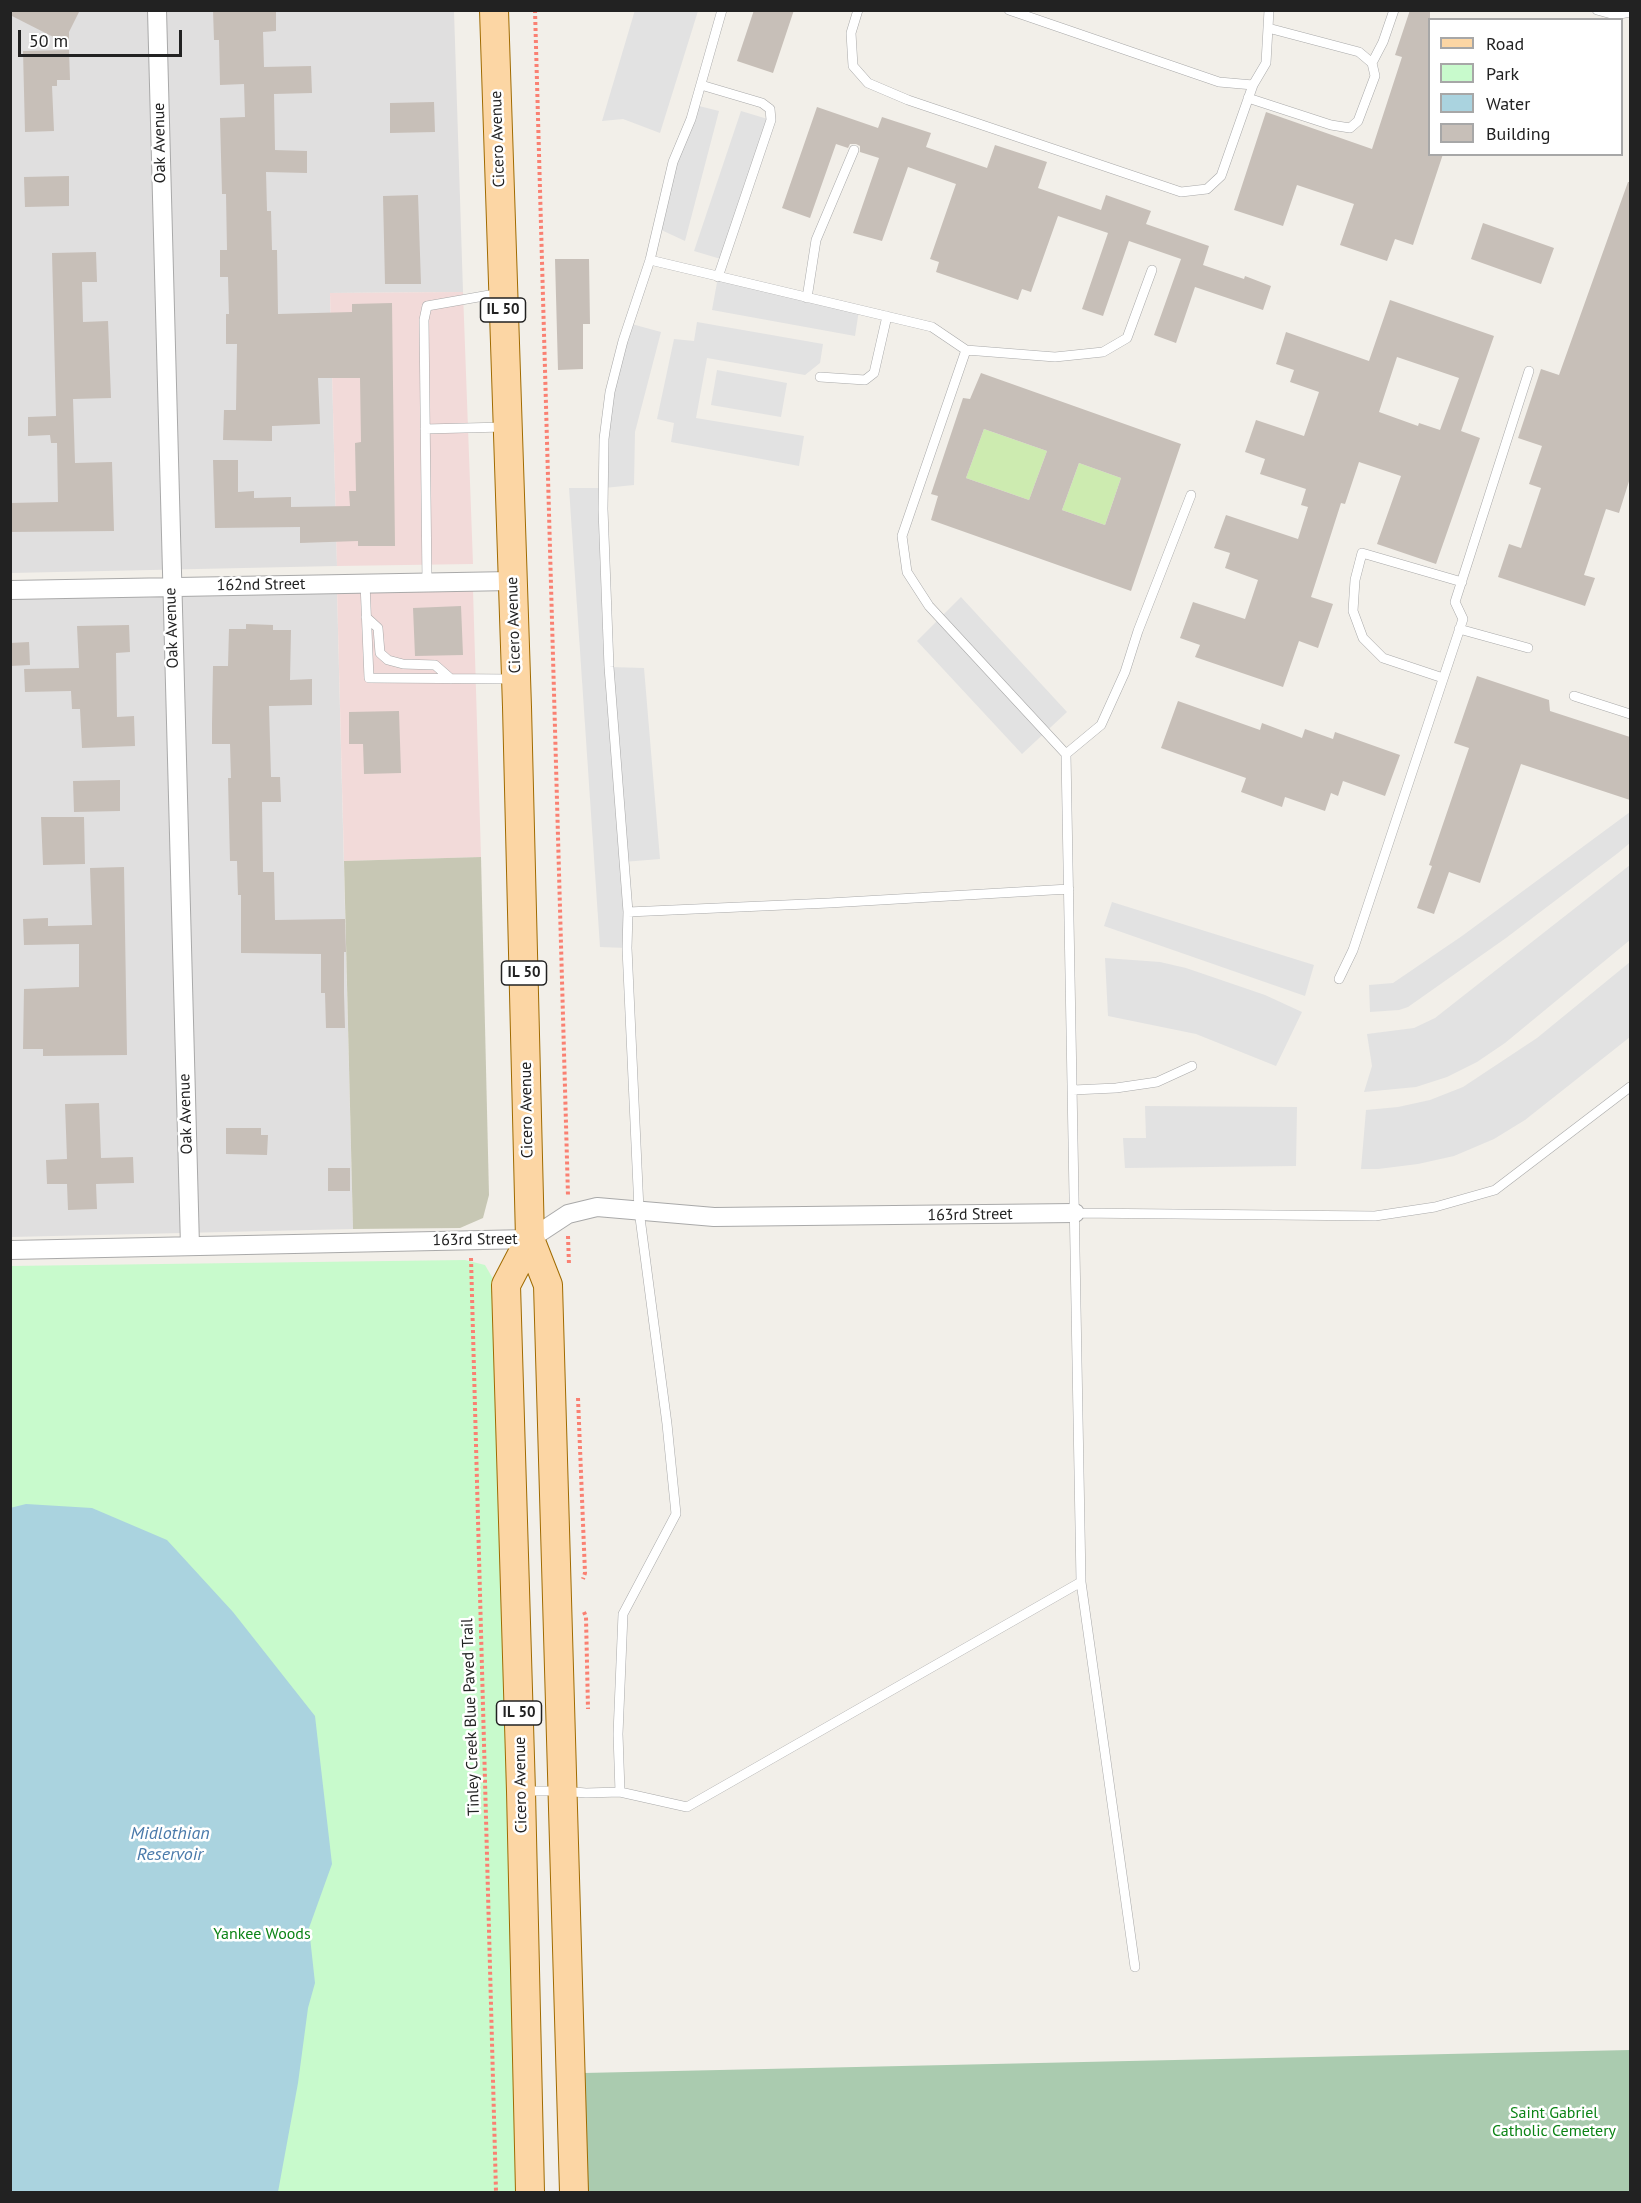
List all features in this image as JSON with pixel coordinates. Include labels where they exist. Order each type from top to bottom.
[{"type":"main road","name":"Cicero Avenue","points":[[494,10],[516,679],[530,1239],[548,1285],[574,2193]]},
{"type":"main road","name":"Cicero Avenue","points":[[530,1239],[506,1285],[530,2193]]},
{"type":"street","name":"Oak Avenue","points":[[157,10],[190,1246]]},
{"type":"street","name":"162nd Street","points":[[10,590],[512,581]]},
{"type":"street","name":"163rd Street","points":[[10,1250],[530,1239],[568,1214],[597,1207],[714,1216],[1075,1213]]},
{"type":"lane","points":[[620,1792],[618,1734],[623,1614],[676,1514],[667,1424],[639,1210],[628,912],[609,667],[603,509],[604,439],[610,393],[623,341],[650,260],[673,162],[691,120],[722,10]]},
{"type":"lane","points":[[858,10],[851,33],[853,66],[868,83],[908,100],[1181,192],[1207,189],[1221,176],[1253,85],[1266,63],[1269,10]]},
{"type":"lane","points":[[1009,10],[1219,82],[1253,85]]},
{"type":"lane","points":[[1372,63],[1383,42],[1394,10]]},
{"type":"lane","points":[[1597,10],[1615,15],[1630,12]]},
{"type":"lane","points":[[1248,98],[1331,125],[1350,128],[1358,121],[1375,76],[1372,63],[1359,52],[1268,28]]},
{"type":"lane","points":[[701,84],[762,103],[770,109],[771,120],[718,277]]},
{"type":"lane","points":[[807,298],[816,240],[854,150]]},
{"type":"lane","points":[[650,260],[932,327],[966,350],[1055,357],[1103,352],[1127,338],[1152,270]]},
{"type":"lane","points":[[427,582],[424,320],[427,306],[503,293]]},
{"type":"lane","points":[[820,377],[865,380],[874,373],[887,316]]},
{"type":"lane","points":[[966,350],[902,536],[907,572],[929,606],[1066,754],[1081,1582],[1135,1967]]},
{"type":"lane","points":[[1339,979],[1353,950],[1463,619],[1455,602],[1529,371]]},
{"type":"lane","points":[[425,429],[507,427]]},
{"type":"lane","points":[[1066,754],[1101,725],[1125,672],[1138,631],[1191,495]]},
{"type":"lane","points":[[1443,678],[1383,658],[1363,639],[1353,611],[1355,580],[1362,553],[1462,582]]},
{"type":"lane","points":[[365,584],[369,678],[516,679]]},
{"type":"lane","points":[[366,617],[378,628],[380,653],[388,660],[403,664],[435,665],[451,679]]},
{"type":"lane","points":[[1459,629],[1528,648]]},
{"type":"lane","points":[[1574,696],[1630,714]]},
{"type":"lane","points":[[628,912],[829,903],[1069,888]]},
{"type":"lane","points":[[1072,1090],[1116,1088],[1157,1082],[1192,1066]]},
{"type":"lane","points":[[1075,1213],[1375,1216],[1435,1207],[1495,1190],[1630,1087]]},
{"type":"lane","points":[[521,1791],[620,1792],[687,1807],[1081,1582]]},
{"type":"path","points":[[535,10],[568,1144],[568,1214]]},
{"type":"path","name":"Tinley Creek Blue Paved Trail","points":[[470,1241],[496,2193]]},
{"type":"shaded area","points":[[635,10],[698,11],[660,133],[623,119],[602,121]]},
{"type":"shaded area","points":[[10,11],[454,11],[463,292],[330,293],[337,566],[11,573]]},
{"type":"shaded area","points":[[695,105],[719,111],[685,241],[657,228]]},
{"type":"shaded area","points":[[741,111],[771,120],[724,260],[694,251]]},
{"type":"shaded area","points":[[718,277],[859,310],[855,336],[712,310]]},
{"type":"shaded area","points":[[463,292],[473,564],[337,566],[330,293]]},
{"type":"shaded area","points":[[697,322],[823,344],[820,363],[805,375],[707,358],[696,418],[804,436],[799,466],[671,442],[674,423],[657,419],[674,339],[694,341]]},
{"type":"shaded area","points":[[628,323],[661,332],[635,432],[634,485],[604,488],[610,667],[644,668],[660,859],[623,862],[627,948],[600,947],[569,488],[603,488],[604,439]]},
{"type":"shaded area","points":[[717,370],[787,383],[781,417],[711,405]]},
{"type":"shaded area","points":[[337,589],[353,1229],[11,1237],[10,595]]},
{"type":"shaded area","points":[[337,589],[473,590],[481,857],[344,861]]},
{"type":"shaded area","points":[[961,597],[1067,712],[1022,754],[917,641]]},
{"type":"shaded area","points":[[1630,812],[1630,843],[1618,853],[1506,938],[1408,1007],[1399,1010],[1370,1012],[1369,985],[1393,983],[1462,936]]},
{"type":"shaded area","points":[[481,857],[489,1195],[483,1218],[460,1228],[353,1229],[344,861]]},
{"type":"shaded area","points":[[1630,865],[1630,940],[1505,1043],[1477,1062],[1447,1077],[1416,1087],[1364,1092],[1372,1066],[1367,1034],[1414,1028],[1435,1018]]},
{"type":"shaded area","points":[[1112,902],[1314,965],[1305,996],[1104,926]]},
{"type":"shaded area","points":[[1105,958],[1160,962],[1186,968],[1265,995],[1302,1012],[1276,1066],[1196,1034],[1108,1016]]},
{"type":"shaded area","points":[[1630,962],[1630,1037],[1525,1120],[1494,1139],[1454,1156],[1418,1164],[1361,1169],[1366,1110],[1398,1107],[1430,1100],[1463,1087],[1537,1038]]},
{"type":"shaded area","points":[[1145,1106],[1297,1107],[1296,1166],[1125,1168],[1123,1138],[1146,1138]]},
{"type":"green space","points":[[984,429],[1047,451],[1029,500],[966,478]]},
{"type":"green space","points":[[1079,463],[1121,478],[1105,525],[1062,510]]},
{"type":"green space","name":"Yankee Woods","points":[[465,1260],[485,1265],[496,1284],[521,2192],[11,2192],[10,1266]]},
{"type":"green space","name":"Saint Gabriel Catholic Cemetery","points":[[1630,2050],[1630,2192],[587,2192],[583,2073]]},
{"type":"water","name":"Midlothian Reservoir","points":[[26,1504],[92,1508],[167,1540],[233,1612],[315,1716],[332,1864],[309,1928],[315,1983],[308,2008],[298,2083],[278,2192],[11,2192],[10,1508]]},
{"type":"building","points":[[10,10],[80,10],[69,32],[69,45],[10,15]]},
{"type":"building","points":[[213,10],[276,10],[276,31],[263,32],[264,67],[311,66],[312,93],[274,94],[275,150],[307,151],[307,173],[266,172],[267,211],[271,211],[272,250],[277,250],[278,314],[352,312],[352,304],[392,303],[395,546],[358,546],[358,541],[300,543],[300,527],[215,528],[213,460],[238,460],[238,492],[254,491],[254,498],[291,497],[291,507],[350,506],[349,491],[356,491],[355,443],[361,442],[360,378],[318,378],[320,424],[272,426],[272,441],[223,440],[224,410],[236,410],[237,344],[226,344],[226,314],[229,314],[228,277],[220,277],[220,250],[227,250],[226,194],[222,194],[220,118],[245,117],[244,84],[220,85],[219,40],[214,40]]},
{"type":"building","points":[[754,10],[794,10],[773,73],[737,61]]},
{"type":"building","points":[[1410,10],[1430,10],[1430,18],[1428,18],[1428,156],[1442,156],[1413,245],[1395,239],[1387,261],[1340,245],[1354,204],[1297,185],[1283,226],[1234,210],[1266,112],[1372,149],[1402,57],[1395,55]]},
{"type":"building","points":[[69,50],[70,80],[57,80],[57,86],[52,86],[54,131],[25,132],[23,51]]},
{"type":"building","points":[[434,102],[435,132],[390,133],[390,103]]},
{"type":"building","points":[[817,107],[878,128],[882,117],[931,133],[926,147],[987,168],[995,145],[1047,162],[1038,188],[1101,210],[1106,195],[1151,211],[1146,224],[1209,246],[1203,265],[1244,279],[1245,276],[1271,286],[1263,310],[1195,287],[1176,343],[1154,335],[1181,259],[1129,241],[1103,316],[1082,309],[1108,233],[1058,216],[1031,292],[1022,289],[1018,300],[936,272],[939,262],[930,259],[956,184],[908,167],[882,241],[853,233],[879,158],[860,152],[860,146],[856,144],[850,144],[848,148],[836,144],[810,218],[782,208]]},
{"type":"building","points":[[69,176],[69,206],[25,207],[24,177]]},
{"type":"building","points":[[1628,182],[1630,182],[1630,478],[1619,513],[1606,509],[1584,575],[1595,578],[1585,606],[1498,577],[1509,544],[1521,548],[1541,488],[1529,484],[1542,446],[1518,438],[1541,369],[1559,375]]},
{"type":"building","points":[[418,195],[421,284],[385,284],[383,196]]},
{"type":"building","points":[[1483,223],[1554,248],[1541,284],[1471,259]]},
{"type":"building","points":[[96,252],[97,282],[82,282],[83,322],[108,321],[111,398],[73,399],[75,463],[112,462],[114,531],[10,532],[10,503],[58,502],[57,443],[51,443],[50,435],[28,436],[28,417],[56,416],[52,253]]},
{"type":"building","points":[[555,259],[589,259],[590,324],[583,324],[583,369],[558,370]]},
{"type":"building","points":[[1390,300],[1494,336],[1461,431],[1480,438],[1436,564],[1377,544],[1401,476],[1359,462],[1345,504],[1341,503],[1311,597],[1333,604],[1318,648],[1299,641],[1283,687],[1195,657],[1200,645],[1180,638],[1193,602],[1245,619],[1258,580],[1225,568],[1230,553],[1214,548],[1226,515],[1298,539],[1308,507],[1301,505],[1306,489],[1260,474],[1265,459],[1245,452],[1256,420],[1304,436],[1319,392],[1290,382],[1294,370],[1276,364],[1286,332],[1369,361]],"holes":[[[1397,357],[1459,378],[1440,430],[1419,423],[1418,426],[1379,412]]]},
{"type":"building","points":[[981,373],[1181,444],[1131,591],[931,520],[938,496],[931,494],[963,398],[970,399]],"holes":[[[984,429],[1047,451],[1029,500],[966,478]],[[1079,463],[1121,478],[1105,525],[1062,510]]]},
{"type":"building","points":[[461,606],[463,655],[415,656],[413,608]]},
{"type":"building","points":[[246,624],[273,625],[273,630],[291,630],[290,680],[312,679],[312,705],[269,706],[271,777],[280,777],[281,802],[262,802],[263,872],[274,872],[275,920],[345,919],[345,1028],[326,1028],[325,993],[321,993],[321,954],[241,953],[241,895],[238,895],[237,861],[230,861],[228,778],[231,778],[230,744],[212,744],[212,724],[213,666],[228,666],[229,629],[246,629]]},
{"type":"building","points":[[129,625],[130,652],[116,653],[117,717],[134,716],[135,746],[82,748],[80,709],[72,709],[71,691],[25,692],[24,669],[79,668],[77,626]]},
{"type":"building","points":[[29,642],[30,665],[10,666],[10,643]]},
{"type":"building","points":[[1477,676],[1549,700],[1550,711],[1630,737],[1630,800],[1521,764],[1480,883],[1449,872],[1434,914],[1417,908],[1432,866],[1429,865],[1469,748],[1454,743]]},
{"type":"building","points":[[1178,701],[1260,730],[1262,723],[1302,738],[1305,729],[1333,739],[1335,732],[1400,755],[1385,796],[1343,781],[1338,796],[1331,793],[1325,811],[1285,797],[1282,807],[1241,792],[1246,778],[1161,748]]},
{"type":"building","points":[[399,711],[401,773],[364,774],[363,744],[349,744],[349,712]]},
{"type":"building","points":[[120,780],[120,811],[74,812],[73,781]]},
{"type":"building","points":[[41,817],[84,817],[85,864],[43,865]]},
{"type":"building","points":[[124,867],[127,1055],[43,1056],[43,1049],[23,1049],[24,989],[79,987],[79,944],[24,945],[23,919],[48,918],[48,926],[92,925],[90,868]]},
{"type":"building","points":[[99,1103],[101,1158],[133,1157],[134,1183],[96,1184],[97,1209],[68,1210],[67,1184],[47,1184],[46,1160],[67,1159],[65,1104]]},
{"type":"building","points":[[226,1128],[261,1128],[261,1135],[268,1135],[267,1155],[226,1154]]},
{"type":"building","points":[[328,1168],[350,1168],[350,1191],[328,1191]]}]
